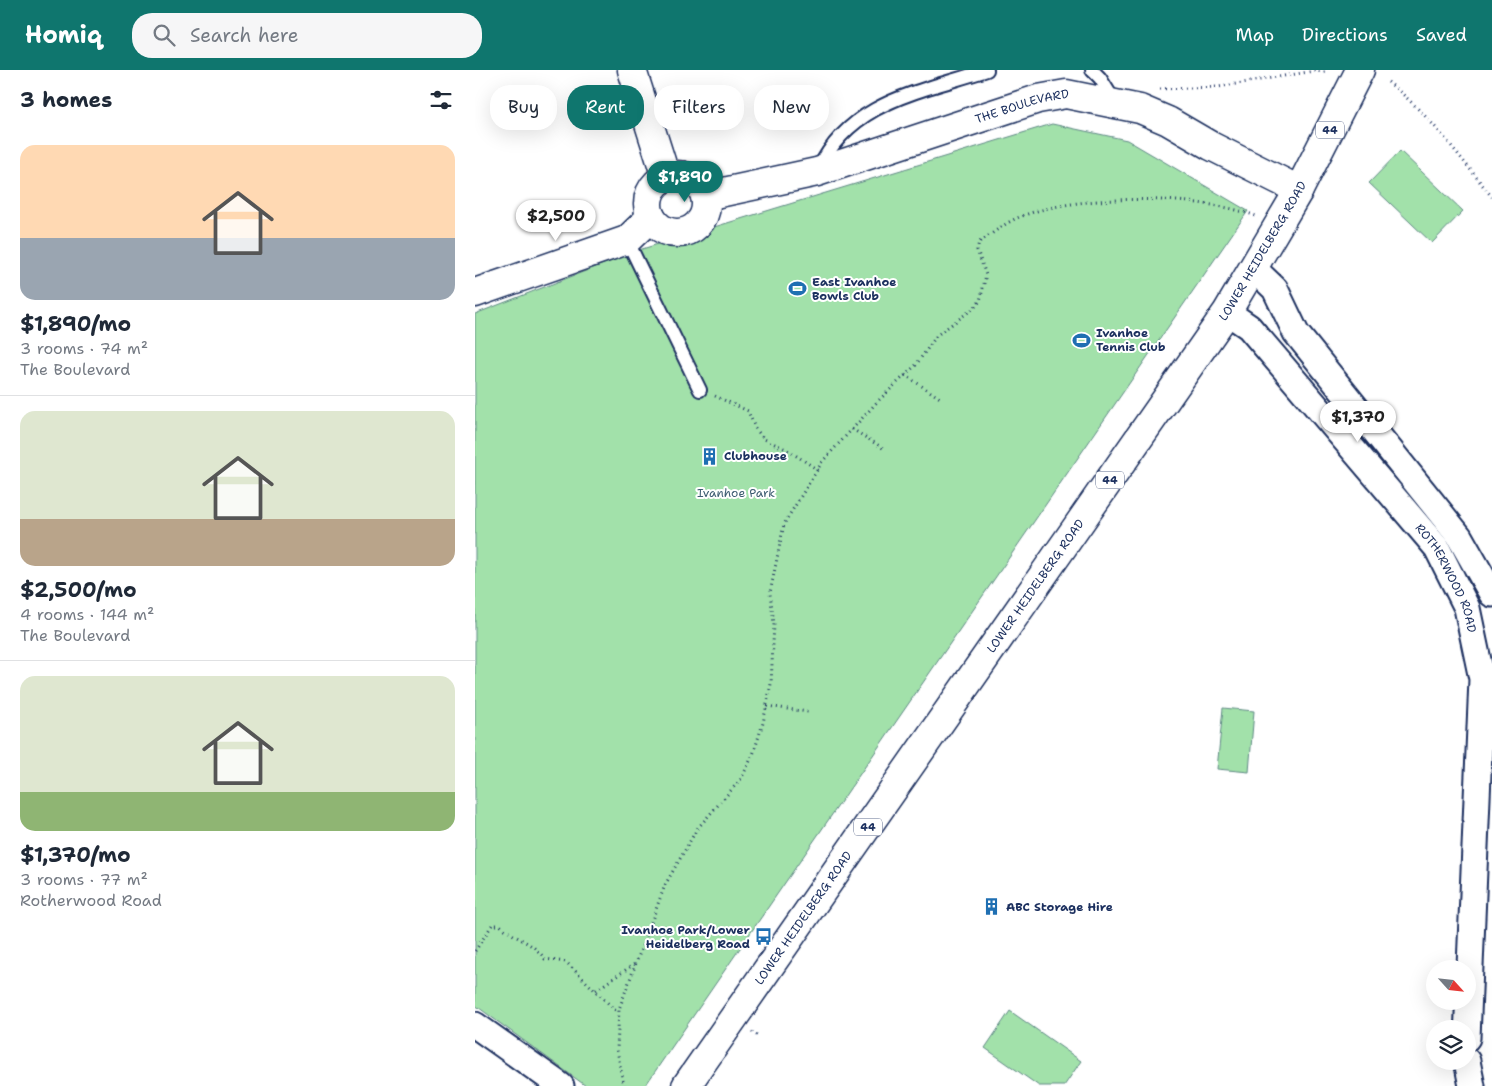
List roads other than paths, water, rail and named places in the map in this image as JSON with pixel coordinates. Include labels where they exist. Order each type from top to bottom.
[{"type":"main road","points":[[632,70],[666,178]]},
{"type":"main road","name":"LOWER HEIDELBERG ROAD","points":[[686,1086],[1227,312],[1299,190],[1360,70]]},
{"type":"main road","name":"THE BOULEVARD","points":[[705,196],[817,172],[1044,98],[1066,94],[1128,106],[1168,121],[1211,146],[1299,190]]},
{"type":"main road","points":[[675,175],[690,178],[701,187],[705,196],[705,215],[692,229],[674,233],[665,230],[651,217],[649,208],[652,190],[666,178],[675,175]]},
{"type":"main road","points":[[475,293],[627,240],[651,217]]},
{"type":"street","points":[[1254,269],[1275,289],[1296,334],[1459,536],[1492,594]]},
{"type":"street","name":"ROTHERWOOD ROAD","points":[[1227,312],[1249,327],[1437,548],[1467,608],[1482,679],[1468,1020]]},
{"type":"street","points":[[475,1025],[561,1086]]},
{"type":"street","points":[[1469,1070],[1472,1086]]},
{"type":"lane","points":[[817,172],[831,145],[845,131],[873,109],[893,99],[987,70]]},
{"type":"lane","points":[[1092,70],[1128,106]]},
{"type":"lane","points":[[627,240],[700,390]]},
{"type":"place","name":"East Ivanhoe Bowls Club","points":[[798,289]]},
{"type":"place","name":"Ivanhoe Tennis Club","points":[[1082,340]]},
{"type":"place","name":"Clubhouse","points":[[710,456]]},
{"type":"place","name":"ABC Storage Hire","points":[[992,907]]},
{"type":"place","name":"Ivanhoe Park/Lower Heidelberg Road","points":[[764,937]]},
{"type":"park label","name":"Ivanhoe Park","points":[[736,493]]}]
